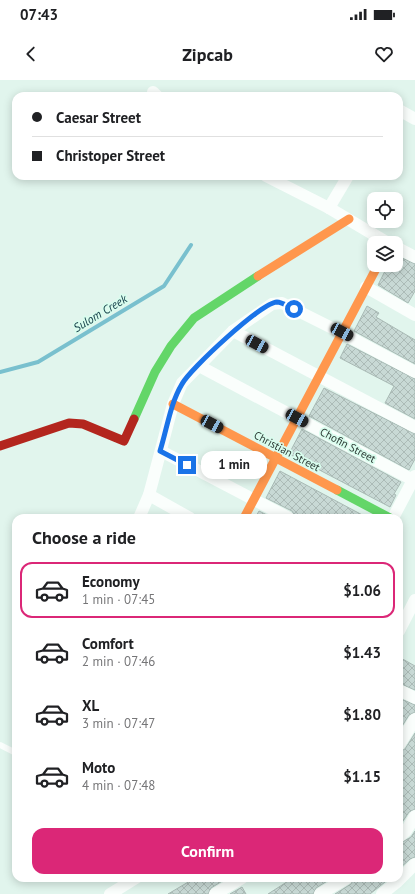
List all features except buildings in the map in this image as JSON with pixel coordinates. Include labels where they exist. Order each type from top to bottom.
[{"type":"street","points":[[403,112],[415,119]]},
{"type":"street","points":[[274,180],[329,208],[377,236]]},
{"type":"street","points":[[329,208],[346,180]]},
{"type":"street","points":[[0,446],[7,445],[69,423],[83,424],[124,441],[155,372],[171,346],[194,318],[266,270],[349,219]]},
{"type":"street","points":[[403,251],[415,257]]},
{"type":"street","points":[[246,514],[374,272]]},
{"type":"street","points":[[366,287],[415,315]]},
{"type":"street","points":[[141,514],[149,495],[173,404],[182,383],[233,331],[272,304],[277,302],[342,332],[415,372]]},
{"type":"street","points":[[233,331],[415,427]]},
{"type":"street","name":"Chofin Street","points":[[199,366],[414,478]]},
{"type":"street","name":"Christian Street","points":[[173,404],[383,514]]},
{"type":"street","points":[[160,451],[282,514]]},
{"type":"street","points":[[393,514],[414,478]]},
{"type":"street","points":[[149,495],[183,514]]},
{"type":"street","points":[[403,623],[415,600]]},
{"type":"street","points":[[403,692],[415,698]]},
{"type":"street","points":[[403,738],[415,719]]},
{"type":"street","points":[[403,834],[415,816]]},
{"type":"street","points":[[403,877],[415,864]]},
{"type":"street","points":[[110,894],[130,882]]},
{"type":"street","points":[[215,894],[235,882]]},
{"type":"street","points":[[320,894],[340,882]]},
{"type":"street","points":[[382,894],[398,882]]},
{"type":"lane","points":[[0,745],[12,751]]},
{"type":"waterway","name":"Sulom Creek","points":[[0,372],[38,362],[164,286],[191,245]]},
{"type":"traffic: fast","points":[[134,419],[155,372],[171,346],[194,318],[258,276]]},
{"type":"traffic: fast","points":[[337,490],[382,514]]},
{"type":"traffic: slow","points":[[258,276],[349,219]]},
{"type":"traffic: slow","points":[[246,514],[374,272]]},
{"type":"traffic: slow","points":[[173,404],[337,490]]},
{"type":"traffic: jam","points":[[0,446],[69,423],[83,424],[124,441],[134,419]]},
{"type":"route","points":[[187,465],[160,451],[173,404],[182,383],[233,331],[272,304],[277,302],[282,303],[294,309]]}]
